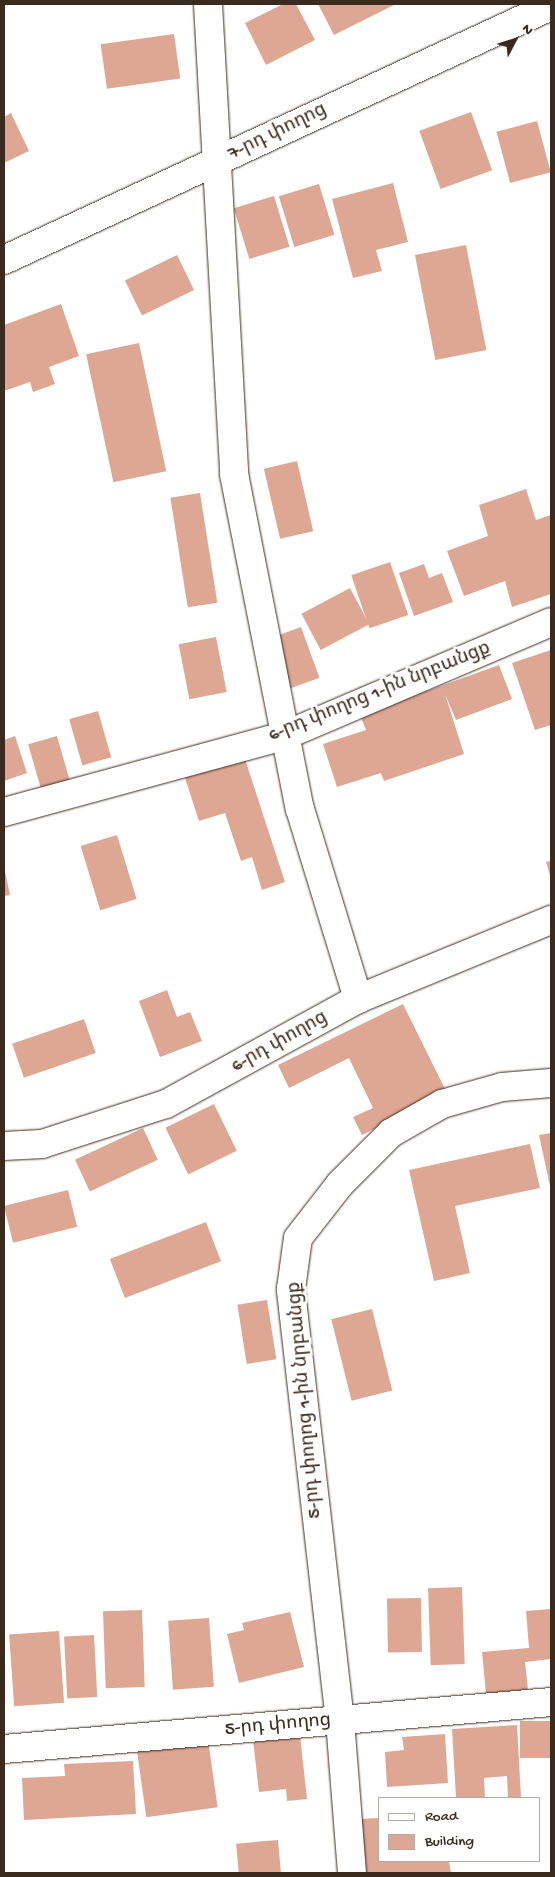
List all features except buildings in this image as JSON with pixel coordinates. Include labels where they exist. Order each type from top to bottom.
[{"type":"street","points":[[208,4],[219,161],[234,474],[284,736],[300,809],[358,999]]},
{"type":"street","name":"7-րդ փողոց","points":[[4,260],[551,6]]},
{"type":"street","name":"6-րդ փողոց 1-ին նրբանցք","points":[[4,812],[284,736],[551,622]]},
{"type":"street","name":"6-րդ փողոց","points":[[4,1146],[42,1144],[166,1104],[358,999],[551,920]]},
{"type":"street","name":"5-րդ փողոց 1-ին նրբանցք","points":[[352,1873],[340,1721],[291,1289],[298,1238],[340,1184],[391,1133],[442,1104],[502,1087],[551,1083]]},
{"type":"street","name":"5-րդ փողոց","points":[[4,1749],[551,1702]]}]
